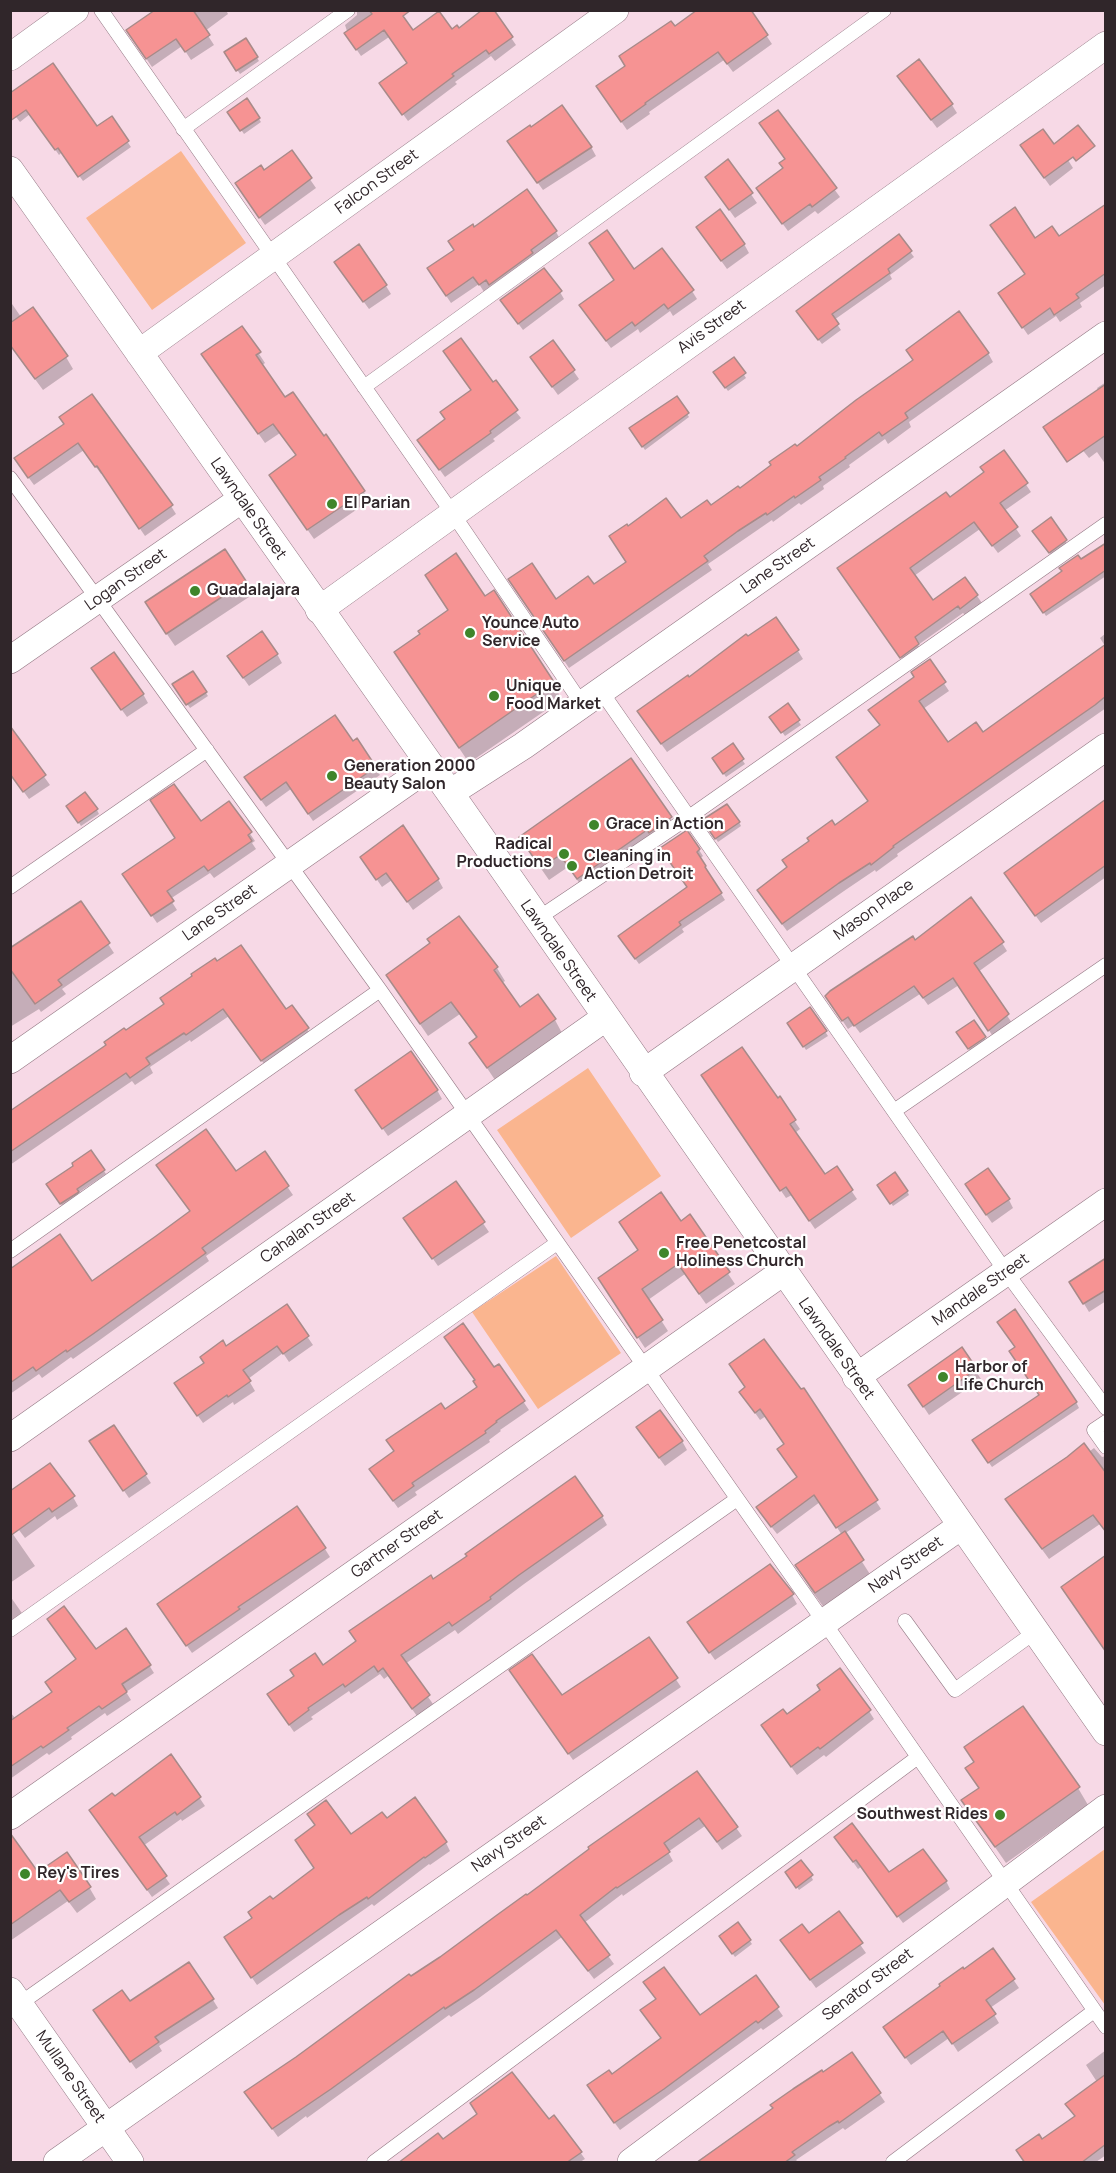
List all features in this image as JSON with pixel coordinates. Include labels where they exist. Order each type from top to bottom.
[{"type":"street","points":[[10,57],[75,10]]},
{"type":"street","name":"Falcon Street","points":[[139,353],[615,10]]},
{"type":"street","name":"Avis Street","points":[[319,610],[1106,45]]},
{"type":"street","name":"Lawndale Street","points":[[13,179],[450,793],[643,1073],[1106,1732]]},
{"type":"street","name":"Lane Street","points":[[450,793],[591,697],[1106,335]]},
{"type":"street","name":"Logan Street","points":[[10,660],[242,500]]},
{"type":"street","name":"Mason Place","points":[[643,1073],[1106,747]]},
{"type":"street","name":"Lane Street","points":[[10,1060],[430,766]]},
{"type":"street","name":"Cahalan Street","points":[[10,1438],[605,1018]]},
{"type":"street","name":"Mandale Street","points":[[856,1377],[1106,1202]]},
{"type":"street","name":"Gartner Street","points":[[10,1816],[783,1272]]},
{"type":"street","name":"Navy Street","points":[[57,2163],[961,1526]]},
{"type":"street","name":"Senator Street","points":[[631,2163],[1106,1808]]},
{"type":"street","name":"Mullane Street","points":[[13,2001],[130,2163]]},
{"type":"lane","points":[[101,10],[453,514],[591,697],[690,818],[1006,1272],[1106,1408]]},
{"type":"lane","points":[[183,129],[348,10]]},
{"type":"lane","points":[[364,387],[884,10]]},
{"type":"lane","points":[[10,478],[380,990],[1106,2027]]},
{"type":"lane","points":[[537,919],[690,818],[1106,524]]},
{"type":"lane","points":[[10,887],[207,750]]},
{"type":"lane","points":[[894,1111],[1106,965]]},
{"type":"lane","points":[[10,1251],[380,990]]},
{"type":"lane","points":[[10,1630],[557,1243]]},
{"type":"lane","points":[[1106,1422],[1094,1430],[1106,1447]]},
{"type":"lane","points":[[13,2001],[737,1499]]},
{"type":"lane","points":[[905,1621],[955,1690],[1035,1632]]},
{"type":"lane","points":[[374,2163],[918,1757]]},
{"type":"lane","points":[[893,2163],[1094,2010]]},
{"type":"shaded area","points":[[181,151],[246,243],[152,310],[86,218]]},
{"type":"shaded area","points":[[588,1068],[661,1176],[571,1238],[497,1130]]},
{"type":"shaded area","points":[[556,1256],[621,1353],[538,1409],[472,1312]]},
{"type":"shaded area","points":[[1105,1849],[1105,2005],[1031,1902]]},
{"type":"building","points":[[155,10],[193,10],[210,35],[185,52],[176,39],[146,59],[126,30]]},
{"type":"building","points":[[369,10],[411,10],[403,16],[413,30],[439,11],[452,29],[457,25],[459,28],[482,10],[494,10],[513,37],[489,54],[486,50],[452,74],[454,76],[402,115],[379,83],[407,63],[384,30],[356,50],[344,33],[372,14]]},
{"type":"building","points":[[697,10],[751,10],[768,35],[727,64],[718,52],[621,122],[596,86],[625,66],[619,56],[671,21],[675,26]]},
{"type":"building","points":[[246,38],[258,57],[236,71],[224,52]]},
{"type":"building","points":[[919,59],[953,104],[931,120],[897,76]]},
{"type":"building","points":[[53,63],[97,126],[112,116],[129,141],[78,177],[58,148],[55,150],[26,110],[10,121],[10,93]]},
{"type":"building","points":[[247,98],[260,118],[240,131],[227,112]]},
{"type":"building","points":[[562,105],[592,147],[537,183],[507,141]]},
{"type":"building","points":[[778,110],[837,188],[812,207],[810,204],[782,224],[756,188],[783,168],[779,163],[785,159],[759,123]]},
{"type":"building","points":[[1078,125],[1095,146],[1076,161],[1073,157],[1044,178],[1020,145],[1043,129],[1054,144]]},
{"type":"building","points":[[292,150],[312,178],[259,218],[235,183],[261,165],[264,170]]},
{"type":"building","points":[[728,159],[753,193],[729,210],[705,177]]},
{"type":"building","points":[[527,189],[557,231],[531,250],[533,253],[489,285],[486,280],[479,285],[473,277],[446,296],[427,268],[454,250],[448,241],[473,224],[474,227]]},
{"type":"building","points":[[1106,204],[1106,273],[1076,294],[1079,298],[1054,315],[1050,308],[1022,328],[998,293],[1025,274],[990,225],[1015,207],[1035,238],[1052,226],[1059,236]]},
{"type":"building","points":[[720,209],[745,244],[721,261],[696,227]]},
{"type":"building","points":[[607,230],[634,269],[662,248],[694,290],[668,309],[664,304],[635,326],[632,322],[606,341],[579,305],[614,280],[589,243]]},
{"type":"building","points":[[899,234],[912,251],[888,269],[890,273],[832,314],[839,324],[818,340],[796,311]]},
{"type":"building","points":[[359,244],[387,285],[363,302],[334,262]]},
{"type":"building","points":[[544,268],[562,291],[518,324],[500,300]]},
{"type":"building","points":[[33,307],[68,356],[35,379],[10,345],[10,323]]},
{"type":"building","points":[[959,311],[989,353],[905,413],[908,418],[882,436],[879,432],[819,477],[821,480],[738,531],[704,556],[708,561],[564,661],[508,579],[532,563],[556,599],[588,576],[594,584],[626,562],[609,536],[627,524],[628,526],[666,498],[681,518],[707,500],[711,505],[738,486],[740,488],[771,465],[769,462],[795,444],[797,446],[856,400],[913,360],[906,350]]},
{"type":"building","points":[[242,326],[261,352],[256,355],[285,397],[293,392],[324,436],[326,434],[365,491],[307,530],[269,475],[296,455],[273,424],[258,434],[201,354]]},
{"type":"building","points":[[461,338],[493,382],[496,380],[518,410],[490,431],[491,433],[439,470],[417,440],[445,419],[440,412],[471,390],[443,351]]},
{"type":"building","points":[[553,340],[575,370],[552,387],[530,357]]},
{"type":"building","points":[[734,357],[746,373],[725,388],[713,372]]},
{"type":"building","points":[[1106,384],[1106,435],[1067,462],[1043,427]]},
{"type":"building","points":[[92,394],[173,505],[139,529],[97,466],[95,467],[78,443],[28,478],[14,458],[64,424],[59,417]]},
{"type":"building","points":[[677,396],[689,413],[642,447],[629,428]]},
{"type":"building","points":[[1004,450],[1028,483],[1000,503],[1018,527],[992,546],[974,522],[910,568],[933,600],[965,577],[978,595],[960,609],[958,606],[915,637],[919,644],[900,658],[837,568],[946,492],[950,497],[984,472],[980,467]]},
{"type":"building","points":[[1051,517],[1067,540],[1049,553],[1032,531]]},
{"type":"building","points":[[1106,543],[1106,570],[1043,613],[1030,594],[1062,571],[1059,568],[1078,555],[1081,559]]},
{"type":"building","name":"Guadalajara","points":[[225,549],[246,581],[166,634],[145,602]]},
{"type":"building","name":"Younce Auto Service","points":[[456,553],[485,596],[494,590],[554,682],[459,748],[394,652],[420,634],[418,631],[448,610],[425,575]]},
{"type":"building","points":[[776,617],[799,650],[661,744],[637,711],[688,675],[689,677],[746,634],[748,636]]},
{"type":"building","points":[[262,631],[278,654],[243,678],[227,656]]},
{"type":"building","points":[[1106,644],[1106,696],[893,846],[871,865],[870,863],[839,883],[782,924],[757,890],[787,867],[782,860],[809,841],[807,838],[832,820],[835,825],[868,801],[836,757],[880,725],[868,710],[914,677],[911,672],[930,659],[946,682],[919,701],[948,742],[976,722],[983,732]]},
{"type":"building","points":[[114,652],[144,694],[121,710],[91,668]]},
{"type":"building","points":[[193,671],[207,692],[186,705],[172,684]]},
{"type":"building","points":[[788,703],[800,720],[781,733],[769,717]]},
{"type":"building","points":[[335,715],[353,741],[357,738],[376,767],[308,814],[286,782],[261,800],[244,777]]},
{"type":"building","points":[[10,726],[46,775],[23,792],[10,774]]},
{"type":"building","points":[[733,743],[744,759],[723,774],[712,758]]},
{"type":"building","name":"Grace in Action","points":[[631,758],[672,817],[649,833],[647,830],[577,879],[560,855],[541,868],[519,837]]},
{"type":"building","points":[[174,784],[201,821],[229,801],[252,832],[248,835],[252,841],[208,871],[204,866],[167,891],[174,901],[151,916],[122,874],[175,838],[150,800]]},
{"type":"building","points":[[85,792],[98,809],[78,823],[66,806]]},
{"type":"building","points":[[1106,799],[1106,865],[1035,916],[1004,873]]},
{"type":"building","points":[[727,804],[740,822],[715,839],[702,820]]},
{"type":"building","points":[[403,825],[439,879],[407,902],[386,873],[376,880],[360,857]]},
{"type":"building","points":[[687,830],[700,849],[697,852],[705,867],[722,893],[679,922],[681,925],[635,959],[618,936],[687,887],[660,848]]},
{"type":"building","points":[[971,897],[1004,942],[974,963],[1009,1014],[988,1031],[953,978],[923,998],[914,986],[854,1026],[848,1017],[842,1021],[825,996],[830,991],[913,936],[915,940]]},
{"type":"building","points":[[81,901],[110,943],[58,980],[62,985],[35,1004],[10,969],[10,948]]},
{"type":"building","points":[[459,916],[498,967],[494,970],[520,1007],[538,994],[556,1019],[487,1068],[469,1043],[477,1037],[451,1002],[420,1024],[386,975],[430,943],[427,939]]},
{"type":"building","points":[[241,945],[286,1009],[292,1005],[309,1028],[261,1061],[223,1009],[186,1035],[184,1033],[146,1058],[150,1064],[130,1078],[126,1073],[10,1152],[10,1111],[106,1045],[104,1042],[124,1028],[126,1030],[164,1004],[160,998],[192,976],[191,974]]},
{"type":"building","points":[[810,1007],[827,1031],[803,1047],[787,1023]]},
{"type":"building","points":[[974,1020],[986,1037],[968,1049],[956,1032]]},
{"type":"building","points":[[742,1047],[796,1120],[790,1124],[825,1174],[837,1166],[853,1190],[809,1221],[786,1187],[780,1191],[701,1075]]},
{"type":"building","points":[[411,1051],[438,1090],[382,1129],[355,1090]]},
{"type":"building","points":[[206,1129],[236,1171],[265,1151],[289,1186],[202,1248],[206,1253],[93,1334],[36,1371],[33,1367],[10,1383],[10,1269],[60,1234],[92,1281],[156,1236],[190,1211],[156,1165]]},
{"type":"building","points":[[91,1150],[105,1170],[77,1189],[79,1192],[60,1204],[46,1184],[73,1166],[72,1163]]},
{"type":"building","points":[[988,1168],[1010,1199],[986,1215],[965,1184]]},
{"type":"building","points":[[895,1172],[908,1191],[890,1204],[877,1185]]},
{"type":"building","points":[[456,1181],[485,1222],[432,1259],[403,1218]]},
{"type":"building","points":[[661,1192],[681,1221],[690,1214],[730,1272],[699,1294],[678,1264],[642,1289],[663,1320],[637,1338],[598,1278],[638,1250],[619,1222]]},
{"type":"building","points":[[1106,1258],[1106,1290],[1083,1304],[1069,1282]]},
{"type":"building","points":[[287,1304],[309,1336],[283,1354],[277,1346],[243,1370],[251,1381],[197,1416],[174,1383],[204,1363],[200,1357],[223,1340],[226,1346]]},
{"type":"building","points":[[1015,1309],[1077,1402],[988,1463],[972,1440],[1039,1395],[1009,1351],[1015,1347],[997,1322]]},
{"type":"building","points":[[463,1323],[494,1367],[499,1364],[525,1401],[496,1421],[485,1431],[486,1433],[412,1483],[414,1486],[393,1501],[369,1469],[394,1451],[386,1440],[441,1403],[445,1409],[477,1387],[473,1381],[475,1380],[444,1337]]},
{"type":"building","points":[[764,1339],[801,1389],[804,1388],[878,1500],[836,1528],[814,1495],[771,1527],[756,1507],[797,1477],[777,1449],[784,1444],[760,1409],[755,1413],[739,1392],[745,1387],[729,1364]]},
{"type":"building","name":"Harbor of Life Church","points":[[962,1347],[977,1369],[923,1407],[908,1385]]},
{"type":"building","points":[[660,1410],[683,1441],[659,1458],[636,1427]]},
{"type":"building","points":[[114,1425],[147,1474],[123,1491],[89,1441]]},
{"type":"building","points":[[1084,1443],[1106,1473],[1106,1532],[1093,1515],[1042,1549],[1005,1499]]},
{"type":"building","points":[[50,1463],[75,1496],[52,1512],[49,1508],[10,1536],[10,1491]]},
{"type":"building","points":[[575,1476],[603,1516],[452,1626],[449,1622],[401,1655],[430,1695],[412,1709],[383,1668],[378,1672],[374,1666],[345,1687],[343,1684],[308,1708],[309,1710],[289,1725],[267,1694],[294,1676],[290,1670],[315,1653],[323,1665],[356,1641],[349,1631],[431,1575],[433,1579],[467,1556],[465,1554]]},
{"type":"building","points":[[297,1506],[326,1548],[238,1607],[240,1609],[186,1646],[157,1604]]},
{"type":"building","points":[[845,1531],[864,1560],[815,1593],[795,1565]]},
{"type":"building","points":[[1106,1555],[1106,1652],[1061,1587]]},
{"type":"building","points":[[770,1564],[794,1594],[709,1653],[687,1622]]},
{"type":"building","points":[[64,1606],[96,1649],[126,1628],[151,1665],[122,1684],[127,1692],[102,1709],[99,1706],[43,1748],[41,1746],[10,1767],[10,1721],[52,1692],[45,1682],[76,1659],[47,1619]]},
{"type":"building","points":[[649,1637],[678,1678],[568,1754],[509,1670],[532,1654],[562,1695]]},
{"type":"building","points":[[840,1668],[871,1710],[820,1749],[818,1747],[791,1767],[761,1725],[783,1709],[787,1714],[820,1690],[817,1685]]},
{"type":"building","points":[[1023,1706],[1080,1787],[995,1847],[961,1800],[979,1788],[965,1768],[974,1762],[964,1747]]},
{"type":"building","points":[[171,1754],[201,1797],[177,1815],[175,1812],[139,1837],[167,1876],[147,1890],[89,1810],[112,1793],[115,1796]]},
{"type":"building","points":[[697,1771],[738,1827],[717,1842],[699,1818],[664,1843],[670,1852],[616,1887],[580,1915],[610,1955],[588,1971],[556,1930],[474,1990],[445,2009],[444,2007],[272,2129],[244,2092],[409,1974],[411,1976],[440,1957],[589,1849],[588,1847]]},
{"type":"building","points":[[415,1797],[447,1842],[251,1978],[224,1937],[252,1918],[248,1912],[270,1896],[273,1899],[314,1868],[295,1840],[315,1825],[307,1814],[326,1800],[351,1834],[382,1812],[387,1818]]},
{"type":"building","points":[[852,1823],[889,1872],[923,1849],[947,1881],[897,1917],[856,1860],[853,1862],[834,1837]]},
{"type":"building","points":[[10,1833],[38,1872],[67,1852],[91,1887],[69,1902],[60,1890],[10,1925]]},
{"type":"building","points":[[801,1860],[813,1875],[796,1888],[785,1872]]},
{"type":"building","points":[[839,1911],[863,1943],[810,1980],[780,1940],[802,1924],[809,1933]]},
{"type":"building","points":[[738,1922],[751,1940],[732,1954],[719,1936]]},
{"type":"building","points":[[993,1948],[1015,1979],[986,2000],[996,2014],[952,2044],[943,2031],[905,2058],[883,2027],[940,1986],[939,1984]]},
{"type":"building","points":[[189,1962],[214,1999],[155,2037],[159,2042],[130,2062],[93,2010],[122,1990],[130,2001]]},
{"type":"building","points":[[664,1967],[700,2015],[756,1975],[779,2007],[614,2123],[587,2085],[609,2070],[612,2074],[661,2038],[640,2010],[656,1999],[643,1982]]},
{"type":"building","points":[[852,2052],[881,2093],[792,2152],[795,2155],[784,2163],[696,2163],[773,2108],[770,2105]]},
{"type":"building","points":[[512,2072],[549,2119],[554,2115],[582,2152],[566,2163],[398,2163],[438,2133],[443,2139],[477,2114],[470,2103]]},
{"type":"building","points":[[1106,2074],[1106,2144],[1081,2163],[1025,2163],[1016,2150],[1039,2134],[1042,2139],[1075,2116],[1065,2104]]},
{"type":"place","name":"El Parian","points":[[332,504]]},
{"type":"place","name":"Guadalajara","points":[[195,591]]},
{"type":"place","name":"Younce Auto Service","points":[[470,633]]},
{"type":"place","name":"Unique Food Market","points":[[494,696]]},
{"type":"place","name":"Generation 2000 Beauty Salon","points":[[332,776]]},
{"type":"place","name":"Grace in Action","points":[[594,825]]},
{"type":"place","name":"Radical Productions","points":[[564,854]]},
{"type":"place","name":"Cleaning in Action Detroit","points":[[572,866]]},
{"type":"place","name":"Free Penetcostal Holiness Church","points":[[664,1253]]},
{"type":"place","name":"Harbor of Life Church","points":[[943,1377]]},
{"type":"place","name":"Southwest Rides","points":[[1000,1815]]},
{"type":"place","name":"Rey's Tires","points":[[25,1874]]}]
